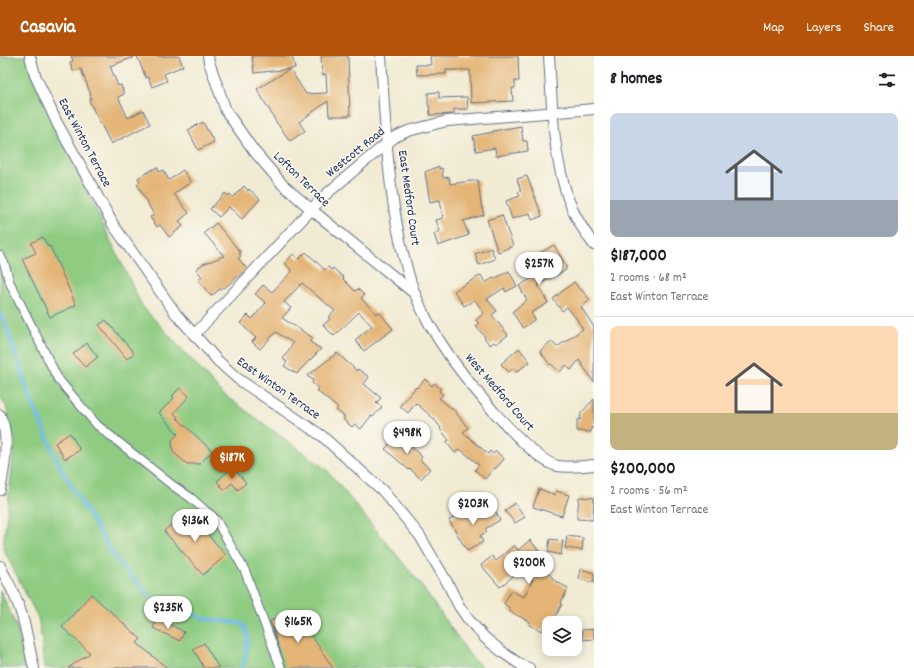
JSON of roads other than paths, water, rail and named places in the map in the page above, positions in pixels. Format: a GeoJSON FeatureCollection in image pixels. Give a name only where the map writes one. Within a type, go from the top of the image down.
{"type":"FeatureCollection","features":[{"type":"Feature","properties":{"kind":"street","name":"East Winton Terrace"},"geometry":{"type":"LineString","coordinates":[[30,56],[35,75],[57,123],[114,226],[176,314],[218,361],[238,379],[322,436],[383,491],[420,536],[459,606],[468,619],[485,638],[504,654],[521,665],[529,668]]}},
{"type":"Feature","properties":{"kind":"street","name":"Lofton Terrace"},"geometry":{"type":"LineString","coordinates":[[208,56],[226,110],[254,151],[283,185],[415,294]]}},
{"type":"Feature","properties":{"kind":"street","name":"East Medford Court"},"geometry":{"type":"LineString","coordinates":[[381,56],[392,196],[404,260],[415,294]]}},
{"type":"Feature","properties":{"kind":"street"},"geometry":{"type":"LineString","coordinates":[[549,56],[557,154],[561,174],[570,203],[583,229],[594,246]]}},
{"type":"Feature","properties":{"kind":"street","name":"Westcott Road"},"geometry":{"type":"LineString","coordinates":[[194,335],[323,197],[395,137],[408,131],[447,121],[594,109]]}},
{"type":"Feature","properties":{"kind":"street"},"geometry":{"type":"LineString","coordinates":[[0,256],[4,262],[10,284],[58,379],[97,425],[172,485],[191,498],[216,520],[245,571],[281,668]]}},
{"type":"Feature","properties":{"kind":"street","name":"West Medford Court"},"geometry":{"type":"LineString","coordinates":[[415,294],[426,318],[446,349],[475,389],[508,427],[541,458],[556,466],[577,467],[594,465]]}},
{"type":"Feature","properties":{"kind":"street"},"geometry":{"type":"LineString","coordinates":[[0,415],[4,428],[5,442],[4,468],[0,490]]}},
{"type":"Feature","properties":{"kind":"street"},"geometry":{"type":"LineString","coordinates":[[0,566],[17,600],[34,668]]}},
{"type":"Feature","properties":{"kind":"waterway"},"geometry":{"type":"LineString","coordinates":[[0,316],[3,317],[30,397],[60,467],[115,558],[148,595],[202,618],[243,624],[248,635],[245,659],[241,668]]}}]}
